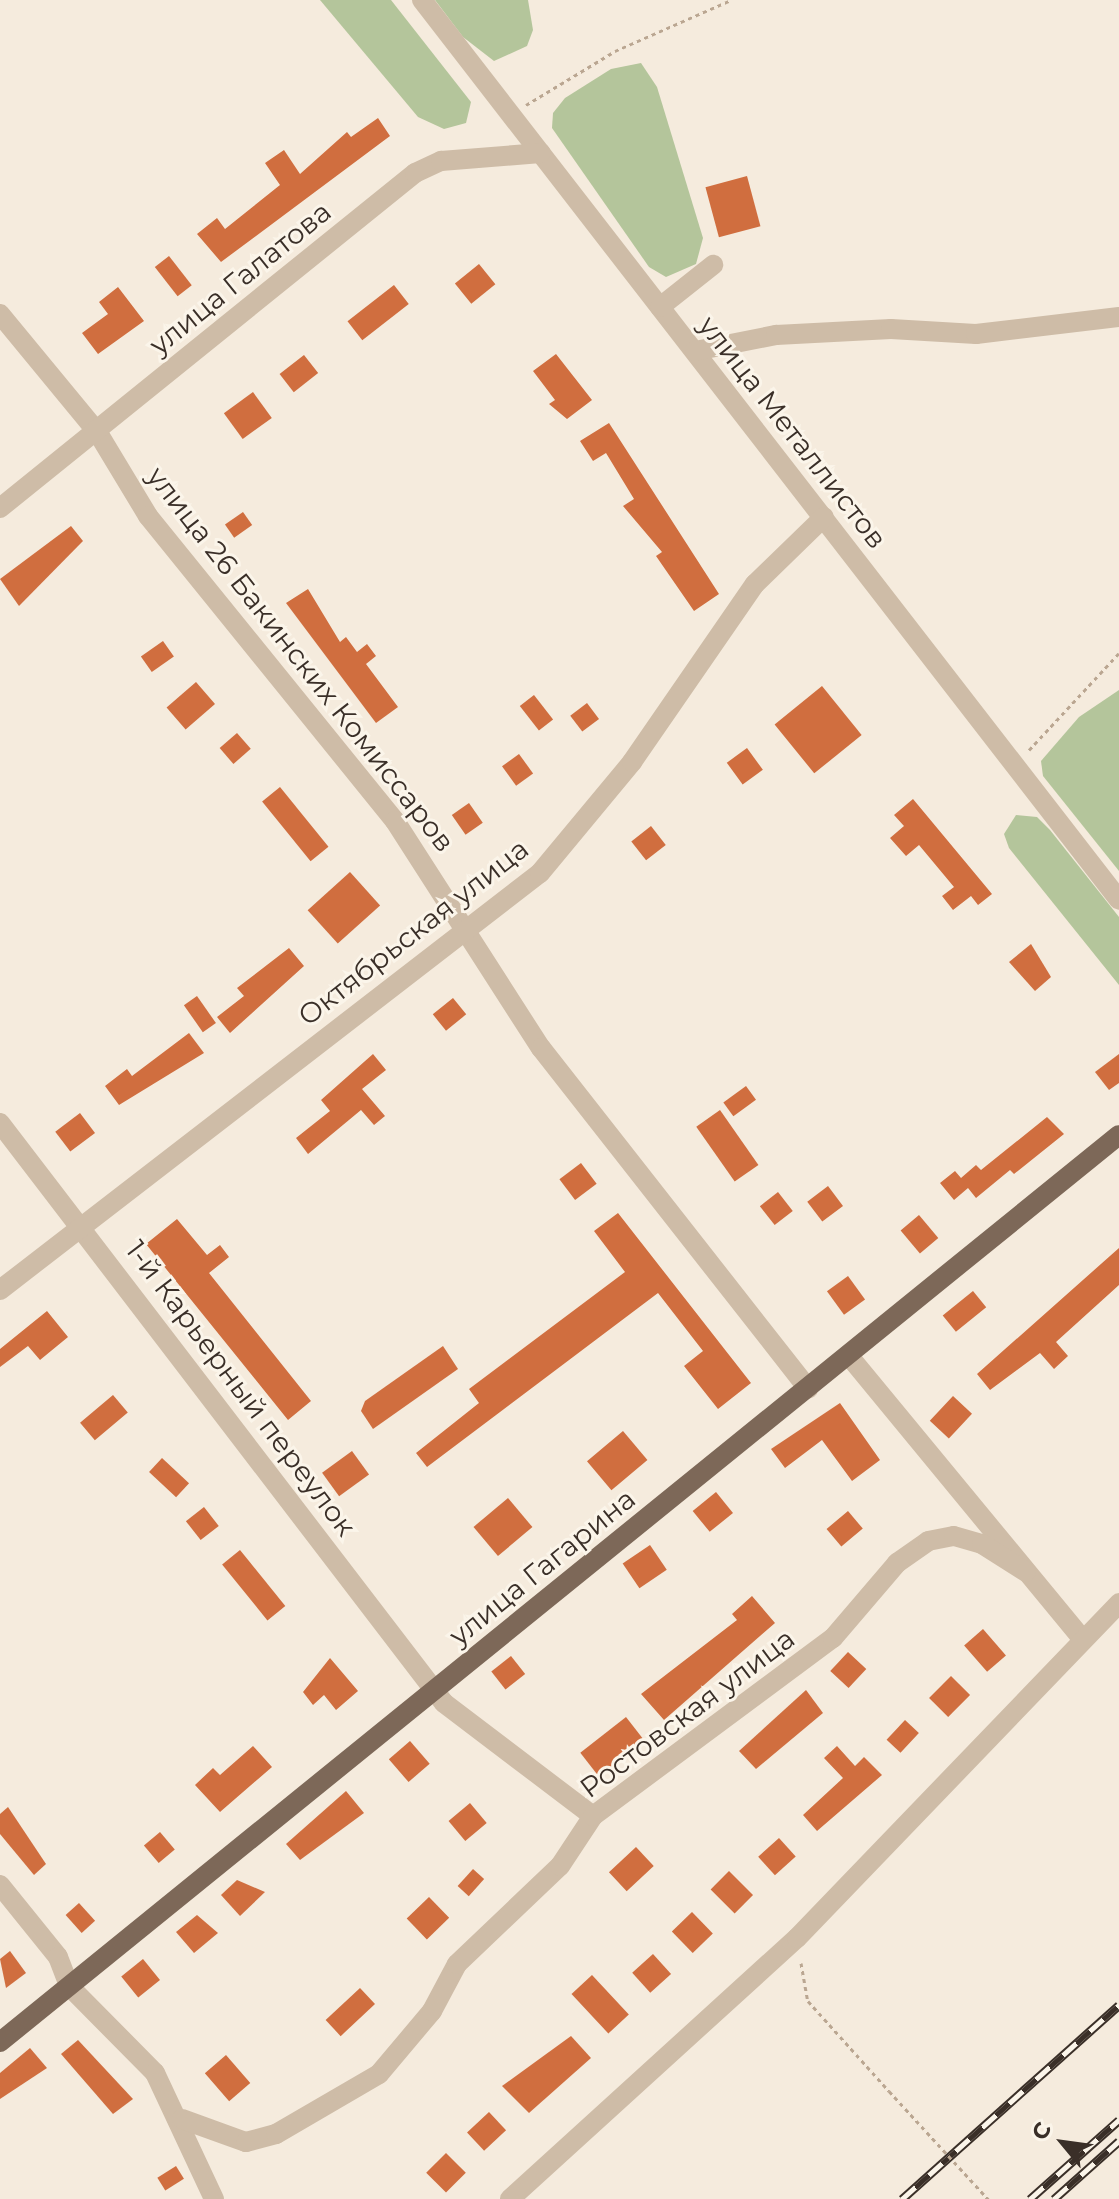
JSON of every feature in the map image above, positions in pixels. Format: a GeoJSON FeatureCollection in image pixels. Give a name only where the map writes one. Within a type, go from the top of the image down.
{"type":"FeatureCollection","features":[{"type":"Feature","properties":{"kind":"main road","name":"улица Гагарина"},"geometry":{"type":"LineString","coordinates":[[0,2042],[1119,1135]]}},
{"type":"Feature","properties":{"kind":"street","name":"улица Металлистов"},"geometry":{"type":"LineString","coordinates":[[422,0],[1016,763],[1119,900]]}},
{"type":"Feature","properties":{"kind":"street","name":"улица Галатова"},"geometry":{"type":"LineString","coordinates":[[0,508],[98,433],[415,173],[441,161],[541,153]]}},
{"type":"Feature","properties":{"kind":"street"},"geometry":{"type":"LineString","coordinates":[[660,307],[713,265]]}},
{"type":"Feature","properties":{"kind":"street","name":"улица 26 Бакинских Комиссаров"},"geometry":{"type":"LineString","coordinates":[[0,314],[98,433],[148,516],[403,832],[541,1048],[808,1389]]}},
{"type":"Feature","properties":{"kind":"street"},"geometry":{"type":"LineString","coordinates":[[695,351],[765,336],[891,329],[976,334],[1119,317]]}},
{"type":"Feature","properties":{"kind":"street","name":"Октябрьская улица"},"geometry":{"type":"LineString","coordinates":[[0,1290],[87,1229],[461,927],[540,873],[632,762],[755,584],[824,517]]}},
{"type":"Feature","properties":{"kind":"street","name":"1-й Карьерный переулок"},"geometry":{"type":"LineString","coordinates":[[0,1123],[87,1229],[433,1690],[593,1816]]}},
{"type":"Feature","properties":{"kind":"street"},"geometry":{"type":"LineString","coordinates":[[849,1356],[1083,1640]]}},
{"type":"Feature","properties":{"kind":"street","name":"Ростовская улица"},"geometry":{"type":"LineString","coordinates":[[182,2119],[246,2142],[276,2134],[379,2074],[432,2011],[457,1964],[560,1866],[593,1816],[833,1638],[897,1563],[928,1541],[954,1536],[982,1544],[1026,1572]]}},
{"type":"Feature","properties":{"kind":"street"},"geometry":{"type":"LineString","coordinates":[[510,2199],[797,1938],[1119,1603]]}},
{"type":"Feature","properties":{"kind":"street"},"geometry":{"type":"LineString","coordinates":[[0,1885],[58,1957],[69,1986],[155,2073],[182,2119],[214,2199]]}},
{"type":"Feature","properties":{"kind":"path"},"geometry":{"type":"LineString","coordinates":[[512,113],[615,51],[731,0]]}},
{"type":"Feature","properties":{"kind":"path"},"geometry":{"type":"LineString","coordinates":[[1016,763],[1119,653]]}},
{"type":"Feature","properties":{"kind":"path"},"geometry":{"type":"LineString","coordinates":[[797,1938],[808,2001],[988,2199]]}},
{"type":"Feature","properties":{"kind":"green space"},"geometry":{"type":"Polygon","coordinates":[[[320,0],[391,0],[471,102],[466,123],[444,129],[418,117],[320,0]]]}},
{"type":"Feature","properties":{"kind":"green space"},"geometry":{"type":"Polygon","coordinates":[[[435,0],[528,0],[533,30],[527,46],[494,61],[463,37],[435,0]]]}},
{"type":"Feature","properties":{"kind":"green space"},"geometry":{"type":"Polygon","coordinates":[[[641,63],[657,87],[703,238],[696,264],[666,277],[649,267],[552,128],[553,113],[565,98],[611,69],[641,63]]]}},
{"type":"Feature","properties":{"kind":"green space"},"geometry":{"type":"Polygon","coordinates":[[[1119,690],[1119,871],[1043,776],[1041,761],[1079,717],[1119,690]]]}},
{"type":"Feature","properties":{"kind":"green space"},"geometry":{"type":"Polygon","coordinates":[[[1016,815],[1037,817],[1119,917],[1119,985],[1009,848],[1004,834],[1016,815]]]}},
{"type":"Feature","properties":{"kind":"building"},"geometry":{"type":"Polygon","coordinates":[[[378,118],[390,136],[221,262],[197,234],[217,218],[225,229],[280,185],[265,163],[284,150],[300,174],[347,132],[351,137],[378,118]]]}},
{"type":"Feature","properties":{"kind":"building"},"geometry":{"type":"Polygon","coordinates":[[[747,176],[760,226],[719,237],[705,187],[747,176]]]}},
{"type":"Feature","properties":{"kind":"building"},"geometry":{"type":"Polygon","coordinates":[[[169,256],[192,285],[178,296],[155,267],[169,256]]]}},
{"type":"Feature","properties":{"kind":"building"},"geometry":{"type":"Polygon","coordinates":[[[479,264],[495,284],[471,304],[455,284],[479,264]]]}},
{"type":"Feature","properties":{"kind":"building"},"geometry":{"type":"Polygon","coordinates":[[[394,285],[409,304],[362,340],[348,321],[394,285]]]}},
{"type":"Feature","properties":{"kind":"building"},"geometry":{"type":"Polygon","coordinates":[[[118,287],[144,321],[98,354],[82,333],[108,314],[99,302],[118,287]]]}},
{"type":"Feature","properties":{"kind":"building"},"geometry":{"type":"Polygon","coordinates":[[[556,354],[592,400],[567,419],[549,404],[555,400],[533,371],[556,354]]]}},
{"type":"Feature","properties":{"kind":"building"},"geometry":{"type":"Polygon","coordinates":[[[304,355],[318,373],[294,392],[280,374],[304,355]]]}},
{"type":"Feature","properties":{"kind":"building"},"geometry":{"type":"Polygon","coordinates":[[[253,392],[272,418],[243,439],[224,413],[253,392]]]}},
{"type":"Feature","properties":{"kind":"building"},"geometry":{"type":"Polygon","coordinates":[[[609,423],[719,594],[694,611],[656,556],[662,552],[623,506],[634,499],[606,453],[593,461],[580,441],[609,423]]]}},
{"type":"Feature","properties":{"kind":"building"},"geometry":{"type":"Polygon","coordinates":[[[243,512],[252,525],[234,538],[225,525],[243,512]]]}},
{"type":"Feature","properties":{"kind":"building"},"geometry":{"type":"Polygon","coordinates":[[[71,526],[83,541],[19,606],[0,579],[71,526]]]}},
{"type":"Feature","properties":{"kind":"building"},"geometry":{"type":"Polygon","coordinates":[[[308,589],[340,642],[346,637],[357,652],[367,644],[376,656],[366,664],[398,707],[376,723],[286,603],[308,589]]]}},
{"type":"Feature","properties":{"kind":"building"},"geometry":{"type":"Polygon","coordinates":[[[163,641],[174,657],[152,672],[141,656],[163,641]]]}},
{"type":"Feature","properties":{"kind":"building"},"geometry":{"type":"Polygon","coordinates":[[[196,682],[215,704],[186,729],[167,708],[196,682]]]}},
{"type":"Feature","properties":{"kind":"building"},"geometry":{"type":"Polygon","coordinates":[[[822,686],[862,735],[814,773],[775,724],[822,686]]]}},
{"type":"Feature","properties":{"kind":"building"},"geometry":{"type":"Polygon","coordinates":[[[534,695],[553,719],[539,731],[520,706],[534,695]]]}},
{"type":"Feature","properties":{"kind":"building"},"geometry":{"type":"Polygon","coordinates":[[[587,703],[599,719],[582,732],[570,716],[587,703]]]}},
{"type":"Feature","properties":{"kind":"building"},"geometry":{"type":"Polygon","coordinates":[[[237,733],[251,749],[233,764],[220,748],[237,733]]]}},
{"type":"Feature","properties":{"kind":"building"},"geometry":{"type":"Polygon","coordinates":[[[747,748],[763,770],[743,785],[727,763],[747,748]]]}},
{"type":"Feature","properties":{"kind":"building"},"geometry":{"type":"Polygon","coordinates":[[[519,754],[533,773],[516,786],[502,766],[519,754]]]}},
{"type":"Feature","properties":{"kind":"building"},"geometry":{"type":"Polygon","coordinates":[[[280,787],[328,847],[311,861],[262,801],[280,787]]]}},
{"type":"Feature","properties":{"kind":"building"},"geometry":{"type":"Polygon","coordinates":[[[913,799],[992,894],[978,905],[971,896],[953,910],[942,896],[954,887],[919,845],[906,856],[890,838],[904,826],[894,815],[913,799]]]}},
{"type":"Feature","properties":{"kind":"building"},"geometry":{"type":"Polygon","coordinates":[[[469,803],[483,823],[466,835],[452,815],[469,803]]]}},
{"type":"Feature","properties":{"kind":"building"},"geometry":{"type":"Polygon","coordinates":[[[651,826],[666,845],[646,860],[631,841],[651,826]]]}},
{"type":"Feature","properties":{"kind":"building"},"geometry":{"type":"Polygon","coordinates":[[[350,872],[380,905],[338,944],[308,910],[350,872]]]}},
{"type":"Feature","properties":{"kind":"building"},"geometry":{"type":"Polygon","coordinates":[[[1031,944],[1051,977],[1035,991],[1009,962],[1031,944]]]}},
{"type":"Feature","properties":{"kind":"building"},"geometry":{"type":"Polygon","coordinates":[[[289,948],[304,966],[230,1033],[217,1017],[244,996],[237,988],[289,948]]]}},
{"type":"Feature","properties":{"kind":"building"},"geometry":{"type":"Polygon","coordinates":[[[197,996],[216,1023],[203,1032],[184,1005],[197,996]]]}},
{"type":"Feature","properties":{"kind":"building"},"geometry":{"type":"Polygon","coordinates":[[[453,998],[466,1014],[446,1031],[433,1014],[453,998]]]}},
{"type":"Feature","properties":{"kind":"building"},"geometry":{"type":"Polygon","coordinates":[[[189,1033],[204,1053],[119,1105],[105,1086],[127,1069],[132,1076],[189,1033]]]}},
{"type":"Feature","properties":{"kind":"building"},"geometry":{"type":"Polygon","coordinates":[[[373,1054],[386,1070],[362,1089],[385,1116],[374,1125],[361,1110],[308,1154],[296,1138],[330,1111],[321,1100],[373,1054]]]}},
{"type":"Feature","properties":{"kind":"building"},"geometry":{"type":"Polygon","coordinates":[[[1119,1054],[1119,1083],[1109,1090],[1095,1072],[1119,1054]]]}},
{"type":"Feature","properties":{"kind":"building"},"geometry":{"type":"Polygon","coordinates":[[[746,1086],[756,1100],[733,1116],[723,1102],[746,1086]]]}},
{"type":"Feature","properties":{"kind":"building"},"geometry":{"type":"Polygon","coordinates":[[[720,1110],[758,1165],[735,1182],[696,1127],[720,1110]]]}},
{"type":"Feature","properties":{"kind":"building"},"geometry":{"type":"Polygon","coordinates":[[[80,1113],[95,1133],[70,1152],[55,1132],[80,1113]]]}},
{"type":"Feature","properties":{"kind":"building"},"geometry":{"type":"Polygon","coordinates":[[[1047,1117],[1064,1134],[1014,1174],[1010,1170],[976,1198],[968,1188],[954,1200],[940,1183],[955,1171],[961,1178],[976,1165],[981,1170],[1047,1117]]]}},
{"type":"Feature","properties":{"kind":"building"},"geometry":{"type":"Polygon","coordinates":[[[581,1163],[597,1184],[575,1200],[559,1179],[581,1163]]]}},
{"type":"Feature","properties":{"kind":"building"},"geometry":{"type":"Polygon","coordinates":[[[828,1186],[843,1206],[822,1222],[807,1202],[828,1186]]]}},
{"type":"Feature","properties":{"kind":"building"},"geometry":{"type":"Polygon","coordinates":[[[778,1192],[793,1211],[775,1225],[760,1206],[778,1192]]]}},
{"type":"Feature","properties":{"kind":"building"},"geometry":{"type":"Polygon","coordinates":[[[618,1213],[751,1383],[718,1409],[684,1366],[703,1351],[658,1293],[427,1467],[416,1453],[479,1403],[469,1389],[625,1272],[594,1231],[618,1213]]]}},
{"type":"Feature","properties":{"kind":"building"},"geometry":{"type":"Polygon","coordinates":[[[919,1215],[938,1238],[920,1253],[901,1230],[919,1215]]]}},
{"type":"Feature","properties":{"kind":"building"},"geometry":{"type":"Polygon","coordinates":[[[177,1219],[207,1255],[220,1245],[229,1257],[209,1273],[311,1401],[288,1420],[146,1244],[177,1219]]]}},
{"type":"Feature","properties":{"kind":"building"},"geometry":{"type":"Polygon","coordinates":[[[1119,1248],[1119,1285],[1056,1342],[1068,1356],[1054,1369],[1040,1353],[990,1390],[977,1374],[1119,1248]]]}},
{"type":"Feature","properties":{"kind":"building"},"geometry":{"type":"Polygon","coordinates":[[[848,1276],[865,1299],[844,1315],[827,1291],[848,1276]]]}},
{"type":"Feature","properties":{"kind":"building"},"geometry":{"type":"Polygon","coordinates":[[[973,1291],[986,1307],[956,1332],[943,1316],[973,1291]]]}},
{"type":"Feature","properties":{"kind":"building"},"geometry":{"type":"Polygon","coordinates":[[[47,1311],[68,1337],[40,1360],[28,1346],[0,1367],[0,1349],[47,1311]]]}},
{"type":"Feature","properties":{"kind":"building"},"geometry":{"type":"Polygon","coordinates":[[[443,1346],[458,1369],[373,1429],[361,1411],[365,1401],[443,1346]]]}},
{"type":"Feature","properties":{"kind":"building"},"geometry":{"type":"Polygon","coordinates":[[[113,1395],[128,1413],[95,1440],[80,1423],[113,1395]]]}},
{"type":"Feature","properties":{"kind":"building"},"geometry":{"type":"Polygon","coordinates":[[[953,1396],[972,1414],[949,1439],[930,1421],[953,1396]]]}},
{"type":"Feature","properties":{"kind":"building"},"geometry":{"type":"Polygon","coordinates":[[[840,1403],[880,1460],[852,1481],[822,1440],[785,1468],[771,1449],[840,1403]]]}},
{"type":"Feature","properties":{"kind":"building"},"geometry":{"type":"Polygon","coordinates":[[[623,1431],[647,1460],[611,1490],[587,1461],[623,1431]]]}},
{"type":"Feature","properties":{"kind":"building"},"geometry":{"type":"Polygon","coordinates":[[[352,1451],[369,1474],[339,1496],[322,1473],[352,1451]]]}},
{"type":"Feature","properties":{"kind":"building"},"geometry":{"type":"Polygon","coordinates":[[[162,1458],[189,1483],[176,1497],[149,1472],[162,1458]]]}},
{"type":"Feature","properties":{"kind":"building"},"geometry":{"type":"Polygon","coordinates":[[[716,1492],[733,1513],[710,1532],[693,1511],[716,1492]]]}},
{"type":"Feature","properties":{"kind":"building"},"geometry":{"type":"Polygon","coordinates":[[[508,1498],[532,1527],[498,1556],[474,1527],[508,1498]]]}},
{"type":"Feature","properties":{"kind":"building"},"geometry":{"type":"Polygon","coordinates":[[[204,1507],[219,1526],[201,1540],[186,1521],[204,1507]]]}},
{"type":"Feature","properties":{"kind":"building"},"geometry":{"type":"Polygon","coordinates":[[[848,1511],[863,1529],[841,1547],[827,1529],[848,1511]]]}},
{"type":"Feature","properties":{"kind":"building"},"geometry":{"type":"Polygon","coordinates":[[[650,1545],[667,1570],[639,1588],[623,1563],[650,1545]]]}},
{"type":"Feature","properties":{"kind":"building"},"geometry":{"type":"Polygon","coordinates":[[[240,1550],[285,1606],[267,1620],[222,1564],[240,1550]]]}},
{"type":"Feature","properties":{"kind":"building"},"geometry":{"type":"Polygon","coordinates":[[[752,1596],[775,1623],[664,1720],[641,1694],[737,1620],[732,1614],[752,1596]]]}},
{"type":"Feature","properties":{"kind":"building"},"geometry":{"type":"Polygon","coordinates":[[[983,1629],[1006,1655],[987,1672],[964,1645],[983,1629]]]}},
{"type":"Feature","properties":{"kind":"building"},"geometry":{"type":"Polygon","coordinates":[[[848,1652],[866,1669],[849,1688],[830,1671],[848,1652]]]}},
{"type":"Feature","properties":{"kind":"building"},"geometry":{"type":"Polygon","coordinates":[[[511,1656],[525,1674],[505,1690],[491,1671],[511,1656]]]}},
{"type":"Feature","properties":{"kind":"building"},"geometry":{"type":"Polygon","coordinates":[[[330,1658],[358,1691],[336,1710],[324,1695],[313,1705],[303,1692],[330,1658]]]}},
{"type":"Feature","properties":{"kind":"building"},"geometry":{"type":"Polygon","coordinates":[[[951,1676],[970,1695],[948,1717],[929,1698],[951,1676]]]}},
{"type":"Feature","properties":{"kind":"building"},"geometry":{"type":"Polygon","coordinates":[[[806,1690],[823,1713],[756,1769],[739,1751],[806,1690]]]}},
{"type":"Feature","properties":{"kind":"building"},"geometry":{"type":"Polygon","coordinates":[[[626,1717],[645,1741],[599,1777],[580,1753],[626,1717]]]}},
{"type":"Feature","properties":{"kind":"building"},"geometry":{"type":"Polygon","coordinates":[[[905,1720],[919,1733],[900,1753],[887,1740],[905,1720]]]}},
{"type":"Feature","properties":{"kind":"building"},"geometry":{"type":"Polygon","coordinates":[[[410,1741],[430,1764],[409,1782],[389,1759],[410,1741]]]}},
{"type":"Feature","properties":{"kind":"building"},"geometry":{"type":"Polygon","coordinates":[[[253,1746],[272,1767],[220,1812],[195,1785],[213,1768],[220,1775],[253,1746]]]}},
{"type":"Feature","properties":{"kind":"building"},"geometry":{"type":"Polygon","coordinates":[[[837,1746],[855,1766],[864,1757],[882,1775],[817,1831],[803,1815],[843,1778],[824,1758],[837,1746]]]}},
{"type":"Feature","properties":{"kind":"building"},"geometry":{"type":"Polygon","coordinates":[[[346,1791],[364,1813],[300,1860],[286,1844],[346,1791]]]}},
{"type":"Feature","properties":{"kind":"building"},"geometry":{"type":"Polygon","coordinates":[[[470,1803],[487,1823],[465,1841],[449,1821],[470,1803]]]}},
{"type":"Feature","properties":{"kind":"building"},"geometry":{"type":"Polygon","coordinates":[[[8,1807],[46,1864],[34,1875],[0,1834],[0,1814],[8,1807]]]}},
{"type":"Feature","properties":{"kind":"building"},"geometry":{"type":"Polygon","coordinates":[[[160,1832],[175,1850],[159,1863],[144,1845],[160,1832]]]}},
{"type":"Feature","properties":{"kind":"building"},"geometry":{"type":"Polygon","coordinates":[[[779,1838],[796,1857],[775,1875],[758,1857],[779,1838]]]}},
{"type":"Feature","properties":{"kind":"building"},"geometry":{"type":"Polygon","coordinates":[[[636,1847],[654,1866],[627,1891],[609,1872],[636,1847]]]}},
{"type":"Feature","properties":{"kind":"building"},"geometry":{"type":"Polygon","coordinates":[[[473,1869],[484,1879],[469,1896],[458,1886],[473,1869]]]}},
{"type":"Feature","properties":{"kind":"building"},"geometry":{"type":"Polygon","coordinates":[[[729,1871],[753,1895],[735,1913],[711,1889],[729,1871]]]}},
{"type":"Feature","properties":{"kind":"building"},"geometry":{"type":"Polygon","coordinates":[[[237,1880],[265,1892],[240,1916],[221,1895],[237,1880]]]}},
{"type":"Feature","properties":{"kind":"building"},"geometry":{"type":"Polygon","coordinates":[[[429,1897],[449,1918],[427,1939],[407,1919],[429,1897]]]}},
{"type":"Feature","properties":{"kind":"building"},"geometry":{"type":"Polygon","coordinates":[[[79,1903],[95,1921],[82,1933],[66,1915],[79,1903]]]}},
{"type":"Feature","properties":{"kind":"building"},"geometry":{"type":"Polygon","coordinates":[[[692,1912],[713,1934],[693,1953],[672,1931],[692,1912]]]}},
{"type":"Feature","properties":{"kind":"building"},"geometry":{"type":"Polygon","coordinates":[[[197,1915],[218,1933],[194,1953],[176,1932],[197,1915]]]}},
{"type":"Feature","properties":{"kind":"building"},"geometry":{"type":"Polygon","coordinates":[[[10,1951],[26,1973],[6,1988],[0,1959],[10,1951]]]}},
{"type":"Feature","properties":{"kind":"building"},"geometry":{"type":"Polygon","coordinates":[[[653,1954],[671,1974],[650,1993],[632,1973],[653,1954]]]}},
{"type":"Feature","properties":{"kind":"building"},"geometry":{"type":"Polygon","coordinates":[[[143,1959],[160,1980],[138,1998],[121,1977],[143,1959]]]}},
{"type":"Feature","properties":{"kind":"building"},"geometry":{"type":"Polygon","coordinates":[[[592,1975],[629,2014],[608,2034],[572,1994],[592,1975]]]}},
{"type":"Feature","properties":{"kind":"building"},"geometry":{"type":"Polygon","coordinates":[[[360,1988],[375,2004],[341,2036],[326,2020],[360,1988]]]}},
{"type":"Feature","properties":{"kind":"building"},"geometry":{"type":"Polygon","coordinates":[[[571,2036],[591,2058],[529,2113],[502,2086],[571,2036]]]}},
{"type":"Feature","properties":{"kind":"building"},"geometry":{"type":"Polygon","coordinates":[[[78,2040],[133,2099],[113,2114],[61,2054],[78,2040]]]}},
{"type":"Feature","properties":{"kind":"building"},"geometry":{"type":"Polygon","coordinates":[[[30,2048],[47,2068],[0,2099],[0,2073],[30,2048]]]}},
{"type":"Feature","properties":{"kind":"building"},"geometry":{"type":"Polygon","coordinates":[[[226,2055],[250,2083],[229,2101],[205,2073],[226,2055]]]}},
{"type":"Feature","properties":{"kind":"building"},"geometry":{"type":"Polygon","coordinates":[[[489,2112],[506,2130],[484,2151],[467,2132],[489,2112]]]}},
{"type":"Feature","properties":{"kind":"building"},"geometry":{"type":"Polygon","coordinates":[[[446,2153],[466,2173],[446,2193],[426,2173],[446,2153]]]}},
{"type":"Feature","properties":{"kind":"building"},"geometry":{"type":"Polygon","coordinates":[[[176,2166],[184,2179],[165,2190],[157,2178],[176,2166]]]}},
{"type":"Feature","properties":{"kind":"railway"},"geometry":{"type":"LineString","coordinates":[[902,2199],[1119,2005]]}},
{"type":"Feature","properties":{"kind":"railway"},"geometry":{"type":"LineString","coordinates":[[1030,2199],[1119,2120]]}},
{"type":"Feature","properties":{"kind":"railway"},"geometry":{"type":"LineString","coordinates":[[1054,2199],[1119,2141]]}}]}
